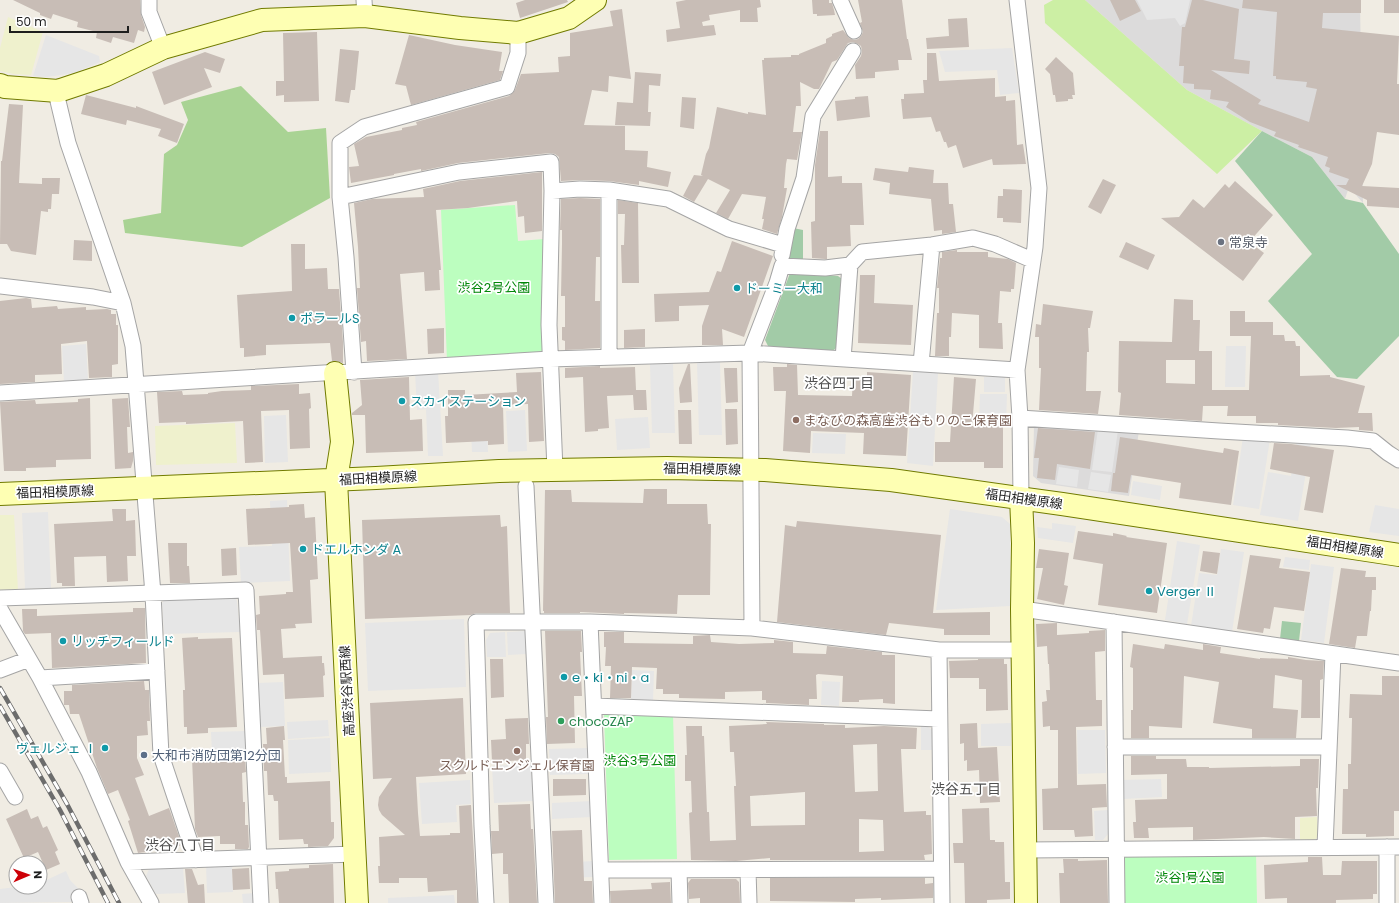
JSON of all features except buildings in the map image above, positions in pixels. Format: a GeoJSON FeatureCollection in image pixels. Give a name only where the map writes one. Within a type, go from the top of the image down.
{"type":"FeatureCollection","features":[{"type":"Feature","properties":{"kind":"street"},"geometry":{"type":"LineString","coordinates":[[149,0],[149,12],[163,48]]}},
{"type":"Feature","properties":{"kind":"street"},"geometry":{"type":"LineString","coordinates":[[0,85],[5,87],[58,91],[106,75],[163,48],[262,20],[364,8],[460,28],[518,33],[569,18],[595,0]]}},
{"type":"Feature","properties":{"kind":"street"},"geometry":{"type":"LineString","coordinates":[[840,0],[854,31]]}},
{"type":"Feature","properties":{"kind":"street"},"geometry":{"type":"LineString","coordinates":[[1017,0],[1039,188],[1035,247],[1017,370],[1020,418],[1023,543],[1022,650],[1026,903]]}},
{"type":"Feature","properties":{"kind":"street"},"geometry":{"type":"LineString","coordinates":[[342,379],[346,257],[340,197],[340,143],[364,127],[507,87],[518,53],[518,33]]}},
{"type":"Feature","properties":{"kind":"street"},"geometry":{"type":"LineString","coordinates":[[752,628],[750,353],[782,266],[783,245],[804,178],[813,116],[853,51]]}},
{"type":"Feature","properties":{"kind":"street"},"geometry":{"type":"LineString","coordinates":[[58,91],[58,101],[68,143],[123,303],[133,346],[153,594],[161,755],[196,860]]}},
{"type":"Feature","properties":{"kind":"street"},"geometry":{"type":"LineString","coordinates":[[340,197],[459,172],[551,162],[552,191],[549,325],[555,470]]}},
{"type":"Feature","properties":{"kind":"street"},"geometry":{"type":"LineString","coordinates":[[552,191],[580,189],[609,190],[668,199],[729,229],[783,245]]}},
{"type":"Feature","properties":{"kind":"street"},"geometry":{"type":"LineString","coordinates":[[609,190],[609,357]]}},
{"type":"Feature","properties":{"kind":"street"},"geometry":{"type":"LineString","coordinates":[[782,266],[825,268],[850,264],[862,252],[932,245],[973,238],[995,244],[1032,260]]}},
{"type":"Feature","properties":{"kind":"street"},"geometry":{"type":"LineString","coordinates":[[921,364],[932,245]]}},
{"type":"Feature","properties":{"kind":"street"},"geometry":{"type":"LineString","coordinates":[[844,359],[850,264]]}},
{"type":"Feature","properties":{"kind":"street"},"geometry":{"type":"LineString","coordinates":[[0,286],[93,297],[123,303]]}},
{"type":"Feature","properties":{"kind":"street"},"geometry":{"type":"LineString","coordinates":[[0,393],[136,385],[342,379],[550,360],[750,353],[1017,370]]}},
{"type":"Feature","properties":{"kind":"street","name":"高座渋谷駅西線"},"geometry":{"type":"LineString","coordinates":[[342,379],[328,432],[328,455],[336,480],[357,903]]}},
{"type":"Feature","properties":{"kind":"street"},"geometry":{"type":"LineString","coordinates":[[1020,418],[1347,438],[1373,441],[1388,454],[1399,460]]}},
{"type":"Feature","properties":{"kind":"street","name":"福田相模原線"},"geometry":{"type":"LineString","coordinates":[[0,494],[336,480],[498,471],[717,468],[765,470],[891,480],[1399,555]]}},
{"type":"Feature","properties":{"kind":"street"},"geometry":{"type":"LineString","coordinates":[[526,486],[546,903]]}},
{"type":"Feature","properties":{"kind":"street"},"geometry":{"type":"LineString","coordinates":[[0,598],[246,590],[261,903]]}},
{"type":"Feature","properties":{"kind":"street"},"geometry":{"type":"LineString","coordinates":[[0,609],[25,660],[40,678],[89,772],[128,862],[151,903]]}},
{"type":"Feature","properties":{"kind":"street"},"geometry":{"type":"LineString","coordinates":[[1022,609],[1399,663]]}},
{"type":"Feature","properties":{"kind":"street"},"geometry":{"type":"LineString","coordinates":[[486,903],[482,826],[476,622],[590,622],[752,628],[939,650],[1022,650]]}},
{"type":"Feature","properties":{"kind":"street"},"geometry":{"type":"LineString","coordinates":[[590,622],[602,903]]}},
{"type":"Feature","properties":{"kind":"street"},"geometry":{"type":"LineString","coordinates":[[1114,622],[1117,903]]}},
{"type":"Feature","properties":{"kind":"street"},"geometry":{"type":"LineString","coordinates":[[939,650],[942,903]]}},
{"type":"Feature","properties":{"kind":"street"},"geometry":{"type":"LineString","coordinates":[[1325,847],[1333,654]]}},
{"type":"Feature","properties":{"kind":"street"},"geometry":{"type":"LineString","coordinates":[[0,670],[25,660]]}},
{"type":"Feature","properties":{"kind":"street"},"geometry":{"type":"LineString","coordinates":[[40,678],[157,672]]}},
{"type":"Feature","properties":{"kind":"street"},"geometry":{"type":"LineString","coordinates":[[594,706],[939,719]]}},
{"type":"Feature","properties":{"kind":"street"},"geometry":{"type":"LineString","coordinates":[[1115,747],[1329,747]]}},
{"type":"Feature","properties":{"kind":"street"},"geometry":{"type":"LineString","coordinates":[[0,772],[16,797]]}},
{"type":"Feature","properties":{"kind":"street"},"geometry":{"type":"LineString","coordinates":[[1025,850],[1393,847],[1387,903]]}},
{"type":"Feature","properties":{"kind":"street"},"geometry":{"type":"LineString","coordinates":[[128,862],[355,854]]}},
{"type":"Feature","properties":{"kind":"street"},"geometry":{"type":"LineString","coordinates":[[601,870],[941,869]]}},
{"type":"Feature","properties":{"kind":"street"},"geometry":{"type":"LineString","coordinates":[[679,870],[680,903]]}},
{"type":"Feature","properties":{"kind":"street"},"geometry":{"type":"LineString","coordinates":[[748,870],[749,903]]}},
{"type":"Feature","properties":{"kind":"shaded area"},"geometry":{"type":"Polygon","coordinates":[[[1085,0],[1360,0],[1363,203],[1349,187],[1345,199],[1312,157],[1187,90],[1085,0]]]}},
{"type":"Feature","properties":{"kind":"shaded area"},"geometry":{"type":"Polygon","coordinates":[[[1137,0],[1190,0],[1185,23],[1180,26],[1175,18],[1147,20],[1137,0]]]}},
{"type":"Feature","properties":{"kind":"shaded area"},"geometry":{"type":"Polygon","coordinates":[[[46,35],[99,56],[100,62],[74,73],[47,77],[33,76],[46,35]]]}},
{"type":"Feature","properties":{"kind":"shaded area"},"geometry":{"type":"Polygon","coordinates":[[[1012,48],[1019,93],[1000,95],[997,70],[945,72],[939,51],[1012,48]]]}},
{"type":"Feature","properties":{"kind":"shaded area"},"geometry":{"type":"Polygon","coordinates":[[[86,344],[88,380],[64,382],[62,346],[86,344]]]}},
{"type":"Feature","properties":{"kind":"shaded area"},"geometry":{"type":"Polygon","coordinates":[[[1226,346],[1246,346],[1245,387],[1225,387],[1226,346]]]}},
{"type":"Feature","properties":{"kind":"shaded area"},"geometry":{"type":"Polygon","coordinates":[[[697,362],[720,362],[722,435],[699,435],[697,362]]]}},
{"type":"Feature","properties":{"kind":"shaded area"},"geometry":{"type":"Polygon","coordinates":[[[650,364],[673,364],[675,433],[652,433],[650,364]]]}},
{"type":"Feature","properties":{"kind":"shaded area"},"geometry":{"type":"Polygon","coordinates":[[[438,371],[443,456],[428,456],[426,409],[417,410],[415,372],[438,371]]]}},
{"type":"Feature","properties":{"kind":"shaded area"},"geometry":{"type":"Polygon","coordinates":[[[913,371],[938,373],[933,466],[907,463],[913,371]]]}},
{"type":"Feature","properties":{"kind":"shaded area"},"geometry":{"type":"Polygon","coordinates":[[[984,377],[1005,377],[1005,392],[984,392],[984,377]]]}},
{"type":"Feature","properties":{"kind":"shaded area"},"geometry":{"type":"Polygon","coordinates":[[[980,394],[1007,394],[1006,425],[979,424],[980,394]]]}},
{"type":"Feature","properties":{"kind":"shaded area"},"geometry":{"type":"Polygon","coordinates":[[[525,410],[527,451],[508,452],[506,411],[525,410]]]}},
{"type":"Feature","properties":{"kind":"shaded area"},"geometry":{"type":"Polygon","coordinates":[[[486,411],[488,452],[472,452],[470,412],[486,411]]]}},
{"type":"Feature","properties":{"kind":"shaded area"},"geometry":{"type":"Polygon","coordinates":[[[286,415],[288,462],[265,463],[264,416],[286,415]]]}},
{"type":"Feature","properties":{"kind":"shaded area"},"geometry":{"type":"Polygon","coordinates":[[[648,417],[650,448],[617,450],[615,419],[648,417]]]}},
{"type":"Feature","properties":{"kind":"shaded area"},"geometry":{"type":"Polygon","coordinates":[[[1034,424],[1139,431],[1129,496],[1041,483],[1033,476],[1034,424]]]}},
{"type":"Feature","properties":{"kind":"shaded area"},"geometry":{"type":"Polygon","coordinates":[[[1098,429],[1118,430],[1112,472],[1092,470],[1098,429]]]}},
{"type":"Feature","properties":{"kind":"shaded area"},"geometry":{"type":"Polygon","coordinates":[[[813,433],[846,434],[845,454],[812,453],[813,433]]]}},
{"type":"Feature","properties":{"kind":"shaded area"},"geometry":{"type":"Polygon","coordinates":[[[1243,437],[1270,439],[1259,509],[1233,505],[1243,437]]]}},
{"type":"Feature","properties":{"kind":"shaded area"},"geometry":{"type":"Polygon","coordinates":[[[1297,440],[1311,441],[1298,521],[1260,515],[1268,472],[1291,476],[1297,440]]]}},
{"type":"Feature","properties":{"kind":"shaded area"},"geometry":{"type":"Polygon","coordinates":[[[1059,467],[1079,470],[1077,487],[1056,484],[1059,467]]]}},
{"type":"Feature","properties":{"kind":"shaded area"},"geometry":{"type":"Polygon","coordinates":[[[1091,472],[1111,475],[1108,492],[1088,489],[1091,472]]]}},
{"type":"Feature","properties":{"kind":"shaded area"},"geometry":{"type":"Polygon","coordinates":[[[1133,481],[1162,486],[1160,500],[1131,495],[1133,481]]]}},
{"type":"Feature","properties":{"kind":"shaded area"},"geometry":{"type":"Polygon","coordinates":[[[287,500],[290,581],[241,583],[239,547],[272,546],[270,501],[287,500]]]}},
{"type":"Feature","properties":{"kind":"shaded area"},"geometry":{"type":"Polygon","coordinates":[[[1375,505],[1399,509],[1399,536],[1369,532],[1375,505]]]}},
{"type":"Feature","properties":{"kind":"shaded area"},"geometry":{"type":"Polygon","coordinates":[[[950,509],[1002,517],[1010,524],[1010,606],[936,610],[950,509]]]}},
{"type":"Feature","properties":{"kind":"shaded area"},"geometry":{"type":"Polygon","coordinates":[[[48,512],[51,588],[25,589],[22,513],[48,512]]]}},
{"type":"Feature","properties":{"kind":"shaded area"},"geometry":{"type":"Polygon","coordinates":[[[1052,523],[1076,526],[1073,543],[1038,538],[1037,527],[1052,529],[1052,523]]]}},
{"type":"Feature","properties":{"kind":"shaded area"},"geometry":{"type":"Polygon","coordinates":[[[1177,541],[1200,545],[1187,624],[1165,620],[1177,541]]]}},
{"type":"Feature","properties":{"kind":"shaded area"},"geometry":{"type":"Polygon","coordinates":[[[1221,549],[1244,552],[1232,632],[1191,626],[1199,573],[1217,575],[1221,549]]]}},
{"type":"Feature","properties":{"kind":"shaded area"},"geometry":{"type":"Polygon","coordinates":[[[1285,557],[1310,560],[1309,570],[1283,567],[1285,557]]]}},
{"type":"Feature","properties":{"kind":"shaded area"},"geometry":{"type":"Polygon","coordinates":[[[1311,564],[1334,567],[1324,643],[1301,640],[1311,564]]]}},
{"type":"Feature","properties":{"kind":"shaded area"},"geometry":{"type":"Polygon","coordinates":[[[234,595],[237,601],[240,632],[164,634],[162,603],[166,598],[234,595]]]}},
{"type":"Feature","properties":{"kind":"shaded area"},"geometry":{"type":"Polygon","coordinates":[[[464,619],[466,687],[368,691],[365,623],[464,619]]]}},
{"type":"Feature","properties":{"kind":"shaded area"},"geometry":{"type":"Polygon","coordinates":[[[525,631],[526,654],[508,655],[507,632],[525,631]]]}},
{"type":"Feature","properties":{"kind":"shaded area"},"geometry":{"type":"Polygon","coordinates":[[[505,632],[506,657],[487,657],[486,640],[490,633],[505,632]]]}},
{"type":"Feature","properties":{"kind":"shaded area"},"geometry":{"type":"Polygon","coordinates":[[[632,670],[654,671],[653,701],[631,700],[632,670]]]}},
{"type":"Feature","properties":{"kind":"shaded area"},"geometry":{"type":"Polygon","coordinates":[[[822,681],[840,682],[839,706],[821,705],[822,681]]]}},
{"type":"Feature","properties":{"kind":"shaded area"},"geometry":{"type":"Polygon","coordinates":[[[283,682],[285,726],[260,727],[257,683],[283,682]]]}},
{"type":"Feature","properties":{"kind":"shaded area"},"geometry":{"type":"Polygon","coordinates":[[[328,720],[329,736],[288,739],[287,722],[328,720]]]}},
{"type":"Feature","properties":{"kind":"shaded area"},"geometry":{"type":"Polygon","coordinates":[[[1011,723],[1011,746],[981,746],[981,724],[1011,723]]]}},
{"type":"Feature","properties":{"kind":"shaded area"},"geometry":{"type":"Polygon","coordinates":[[[921,726],[927,726],[932,730],[932,750],[921,750],[921,726]]]}},
{"type":"Feature","properties":{"kind":"shaded area"},"geometry":{"type":"Polygon","coordinates":[[[1077,730],[1105,730],[1106,773],[1078,774],[1077,730]]]}},
{"type":"Feature","properties":{"kind":"shaded area"},"geometry":{"type":"Polygon","coordinates":[[[246,731],[247,753],[212,754],[211,732],[246,731]]]}},
{"type":"Feature","properties":{"kind":"shaded area"},"geometry":{"type":"Polygon","coordinates":[[[330,738],[331,772],[289,774],[288,740],[330,738]]]}},
{"type":"Feature","properties":{"kind":"shaded area"},"geometry":{"type":"Polygon","coordinates":[[[588,748],[588,774],[550,775],[549,749],[588,748]]]}},
{"type":"Feature","properties":{"kind":"shaded area"},"geometry":{"type":"Polygon","coordinates":[[[531,764],[533,801],[494,803],[492,766],[531,764]]]}},
{"type":"Feature","properties":{"kind":"shaded area"},"geometry":{"type":"Polygon","coordinates":[[[1161,779],[1162,797],[1123,799],[1122,780],[1161,779]]]}},
{"type":"Feature","properties":{"kind":"shaded area"},"geometry":{"type":"Polygon","coordinates":[[[470,780],[471,804],[456,805],[457,822],[422,824],[419,783],[470,780]]]}},
{"type":"Feature","properties":{"kind":"shaded area"},"geometry":{"type":"Polygon","coordinates":[[[592,801],[592,817],[552,819],[552,803],[592,801]]]}},
{"type":"Feature","properties":{"kind":"shaded area"},"geometry":{"type":"Polygon","coordinates":[[[1108,810],[1108,834],[1103,840],[1095,840],[1094,811],[1108,810]]]}},
{"type":"Feature","properties":{"kind":"shaded area"},"geometry":{"type":"Polygon","coordinates":[[[594,861],[594,877],[559,878],[558,863],[594,861]]]}},
{"type":"Feature","properties":{"kind":"shaded area"},"geometry":{"type":"Polygon","coordinates":[[[232,864],[233,892],[207,893],[206,865],[232,864]]]}},
{"type":"Feature","properties":{"kind":"shaded area"},"geometry":{"type":"Polygon","coordinates":[[[183,868],[185,893],[156,894],[146,876],[149,869],[183,868]]]}},
{"type":"Feature","properties":{"kind":"shaded area"},"geometry":{"type":"Polygon","coordinates":[[[66,871],[70,880],[83,893],[73,902],[0,903],[0,889],[8,888],[8,895],[48,895],[48,879],[66,871]]]}},
{"type":"Feature","properties":{"kind":"shaded area"},"geometry":{"type":"Polygon","coordinates":[[[255,893],[256,903],[243,903],[242,894],[255,893]]]}},
{"type":"Feature","properties":{"kind":"shaded area"},"geometry":{"type":"Polygon","coordinates":[[[454,895],[455,903],[388,903],[388,898],[454,895]]]}},
{"type":"Feature","properties":{"kind":"green space"},"geometry":{"type":"Polygon","coordinates":[[[1053,0],[1085,0],[1187,90],[1262,131],[1217,174],[1045,23],[1044,5],[1053,0]]]}},
{"type":"Feature","properties":{"kind":"green space"},"geometry":{"type":"Polygon","coordinates":[[[8,17],[43,32],[31,75],[0,71],[0,48],[8,17]]]}},
{"type":"Feature","properties":{"kind":"green space"},"geometry":{"type":"Polygon","coordinates":[[[241,86],[288,132],[326,128],[330,198],[242,247],[125,233],[123,220],[161,213],[164,154],[177,145],[188,120],[181,102],[241,86]]]}},
{"type":"Feature","properties":{"kind":"green space"},"geometry":{"type":"Polygon","coordinates":[[[1262,131],[1312,157],[1345,199],[1363,203],[1399,254],[1399,336],[1357,379],[1337,377],[1268,301],[1312,254],[1235,161],[1262,131]]]}},
{"type":"Feature","properties":{"kind":"green space","name":"渋谷2号公園"},"geometry":{"type":"Polygon","coordinates":[[[515,205],[518,241],[545,239],[544,355],[447,361],[441,210],[515,205]]]}},
{"type":"Feature","properties":{"kind":"green space"},"geometry":{"type":"Polygon","coordinates":[[[793,228],[803,230],[803,265],[787,260],[793,228]]]}},
{"type":"Feature","properties":{"kind":"green space"},"geometry":{"type":"Polygon","coordinates":[[[790,273],[838,276],[842,279],[839,346],[831,352],[769,348],[765,340],[790,273]]]}},
{"type":"Feature","properties":{"kind":"green space"},"geometry":{"type":"Polygon","coordinates":[[[235,423],[237,463],[156,465],[155,426],[235,423]]]}},
{"type":"Feature","properties":{"kind":"green space"},"geometry":{"type":"Polygon","coordinates":[[[0,515],[14,515],[18,591],[0,590],[0,515]]]}},
{"type":"Feature","properties":{"kind":"green space"},"geometry":{"type":"Polygon","coordinates":[[[1282,621],[1301,623],[1299,641],[1280,639],[1282,621]]]}},
{"type":"Feature","properties":{"kind":"green space","name":"渋谷3号公園"},"geometry":{"type":"Polygon","coordinates":[[[673,714],[677,859],[609,860],[604,715],[673,714]]]}},
{"type":"Feature","properties":{"kind":"green space"},"geometry":{"type":"Polygon","coordinates":[[[1317,817],[1318,837],[1313,841],[1300,842],[1300,818],[1317,817]]]}},
{"type":"Feature","properties":{"kind":"green space","name":"渋谷1号公園"},"geometry":{"type":"Polygon","coordinates":[[[1256,852],[1257,903],[1123,903],[1123,857],[1256,852]]]}},
{"type":"Feature","properties":{"kind":"railway"},"geometry":{"type":"LineString","coordinates":[[0,688],[67,804],[119,903]]}},
{"type":"Feature","properties":{"kind":"railway"},"geometry":{"type":"LineString","coordinates":[[0,706],[60,810],[108,903]]}},
{"type":"Feature","properties":{"kind":"place","name":"常泉寺"},"geometry":{"type":"Point","coordinates":[1221,242]}},
{"type":"Feature","properties":{"kind":"place","name":"ドーミー大和"},"geometry":{"type":"Point","coordinates":[737,288]}},
{"type":"Feature","properties":{"kind":"place","name":"ポラールS"},"geometry":{"type":"Point","coordinates":[292,318]}},
{"type":"Feature","properties":{"kind":"place","name":"スカイステーション"},"geometry":{"type":"Point","coordinates":[402,401]}},
{"type":"Feature","properties":{"kind":"place","name":"まなびの森高座渋谷もりのこ保育園"},"geometry":{"type":"Point","coordinates":[796,420]}},
{"type":"Feature","properties":{"kind":"place","name":"ドエルホンダ A"},"geometry":{"type":"Point","coordinates":[303,549]}},
{"type":"Feature","properties":{"kind":"place","name":"Verger Ⅱ"},"geometry":{"type":"Point","coordinates":[1149,591]}},
{"type":"Feature","properties":{"kind":"place","name":"リッチフィールド"},"geometry":{"type":"Point","coordinates":[63,641]}},
{"type":"Feature","properties":{"kind":"place","name":"e・ki・ni・a"},"geometry":{"type":"Point","coordinates":[564,677]}},
{"type":"Feature","properties":{"kind":"place","name":"chocoZAP"},"geometry":{"type":"Point","coordinates":[561,721]}},
{"type":"Feature","properties":{"kind":"place","name":"ヴェルジェ Ⅰ"},"geometry":{"type":"Point","coordinates":[105,748]}},
{"type":"Feature","properties":{"kind":"place","name":"スクルドエンジェル保育園"},"geometry":{"type":"Point","coordinates":[517,751]}},
{"type":"Feature","properties":{"kind":"place","name":"大和市消防団第12分団"},"geometry":{"type":"Point","coordinates":[144,755]}},
{"type":"Feature","properties":{"kind":"district","name":"渋谷四丁目"},"geometry":{"type":"Point","coordinates":[839,383]}},
{"type":"Feature","properties":{"kind":"district","name":"渋谷五丁目"},"geometry":{"type":"Point","coordinates":[966,789]}},
{"type":"Feature","properties":{"kind":"district","name":"渋谷八丁目"},"geometry":{"type":"Point","coordinates":[180,845]}}]}
